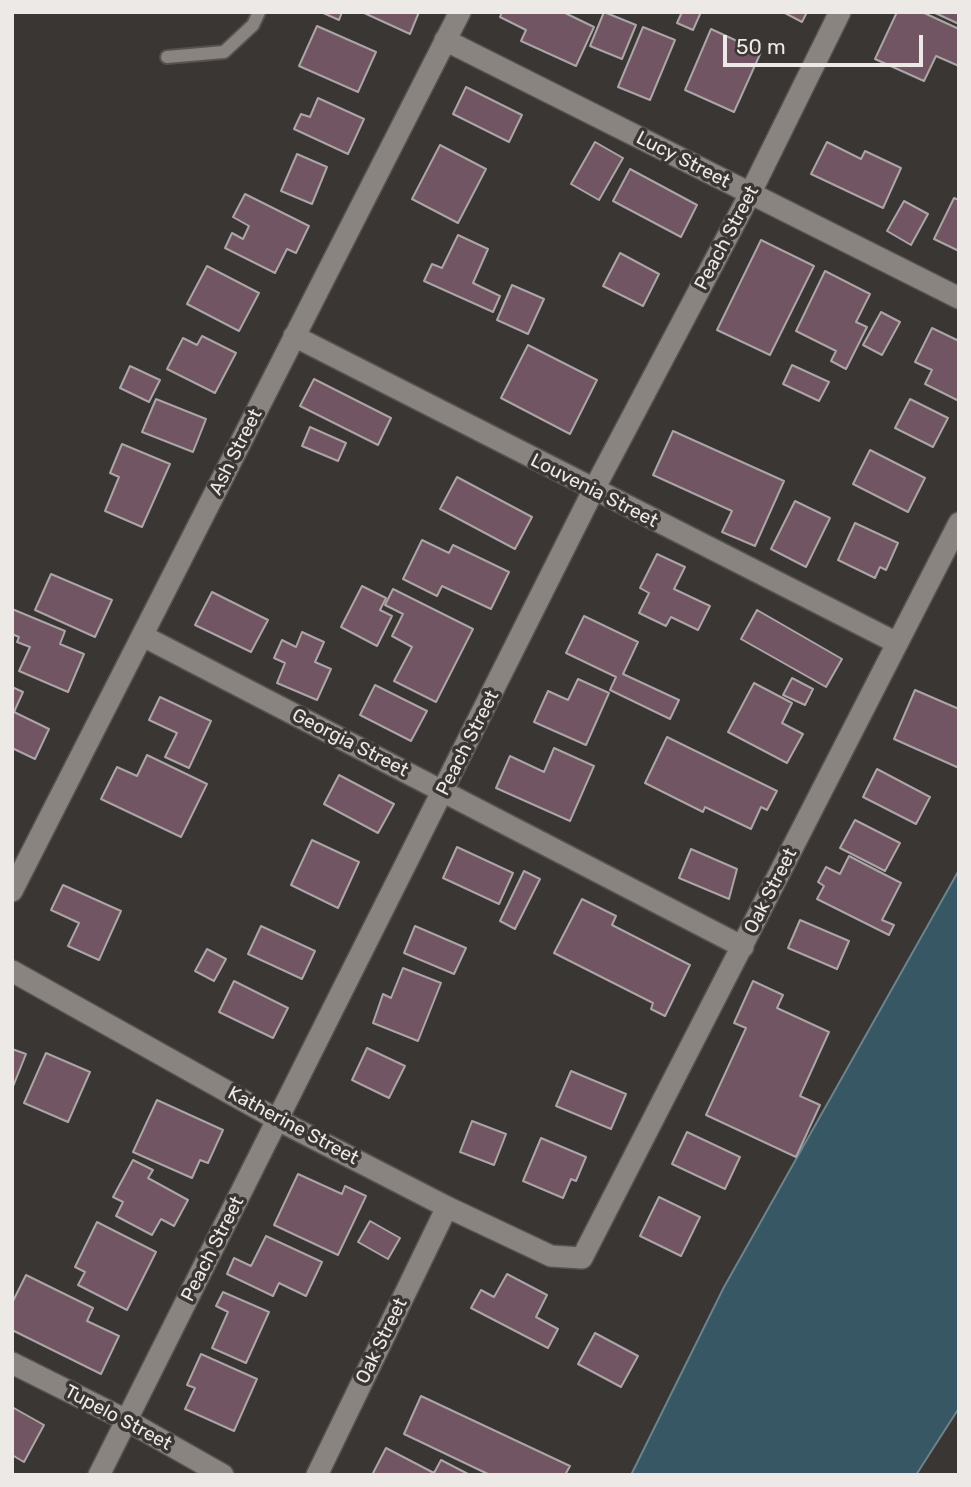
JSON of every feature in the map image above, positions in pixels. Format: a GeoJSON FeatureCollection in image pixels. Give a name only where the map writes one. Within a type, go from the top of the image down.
{"type":"FeatureCollection","features":[{"type":"Feature","properties":{"kind":"street","name":"Ash Street"},"geometry":{"type":"LineString","coordinates":[[12,891],[460,12]]}},
{"type":"Feature","properties":{"kind":"street","name":"Peach Street"},"geometry":{"type":"LineString","coordinates":[[99,1475],[593,491],[750,194],[840,12]]}},
{"type":"Feature","properties":{"kind":"street","name":"Lucy Street"},"geometry":{"type":"LineString","coordinates":[[445,40],[959,298]]}},
{"type":"Feature","properties":{"kind":"street","name":"Louvenia Street"},"geometry":{"type":"LineString","coordinates":[[294,336],[593,491],[897,643]]}},
{"type":"Feature","properties":{"kind":"street","name":"Oak Street"},"geometry":{"type":"LineString","coordinates":[[582,1258],[959,523]]}},
{"type":"Feature","properties":{"kind":"street","name":"Georgia Street"},"geometry":{"type":"LineString","coordinates":[[143,636],[743,947]]}},
{"type":"Feature","properties":{"kind":"street","name":"Katherine Street"},"geometry":{"type":"LineString","coordinates":[[12,971],[278,1120],[447,1206],[551,1256],[582,1258]]}},
{"type":"Feature","properties":{"kind":"street","name":"Oak Street"},"geometry":{"type":"LineString","coordinates":[[317,1475],[447,1206]]}},
{"type":"Feature","properties":{"kind":"street","name":"Tupelo Street"},"geometry":{"type":"LineString","coordinates":[[12,1363],[126,1420],[223,1475]]}},
{"type":"Feature","properties":{"kind":"lane"},"geometry":{"type":"LineString","coordinates":[[167,57],[224,52],[253,25],[259,12]]}},
{"type":"Feature","properties":{"kind":"water"},"geometry":{"type":"Polygon","coordinates":[[[959,870],[959,1408],[916,1475],[631,1475],[724,1287],[959,870]]]}},
{"type":"Feature","properties":{"kind":"building"},"geometry":{"type":"Polygon","coordinates":[[[321,12],[342,12],[339,20],[321,12]]]}},
{"type":"Feature","properties":{"kind":"building"},"geometry":{"type":"Polygon","coordinates":[[[362,12],[419,12],[410,34],[362,12]]]}},
{"type":"Feature","properties":{"kind":"building"},"geometry":{"type":"Polygon","coordinates":[[[502,12],[563,12],[594,27],[576,66],[521,41],[526,30],[500,17],[502,12]]]}},
{"type":"Feature","properties":{"kind":"building"},"geometry":{"type":"Polygon","coordinates":[[[604,12],[636,25],[622,59],[590,46],[604,12]]]}},
{"type":"Feature","properties":{"kind":"building"},"geometry":{"type":"Polygon","coordinates":[[[682,12],[701,12],[693,30],[677,23],[682,12]]]}},
{"type":"Feature","properties":{"kind":"building"},"geometry":{"type":"Polygon","coordinates":[[[783,12],[807,12],[802,22],[783,12]]]}},
{"type":"Feature","properties":{"kind":"building"},"geometry":{"type":"Polygon","coordinates":[[[897,12],[922,12],[959,29],[959,66],[936,56],[924,81],[875,59],[897,12]]]}},
{"type":"Feature","properties":{"kind":"building"},"geometry":{"type":"Polygon","coordinates":[[[933,12],[959,12],[959,24],[933,12]]]}},
{"type":"Feature","properties":{"kind":"building"},"geometry":{"type":"Polygon","coordinates":[[[317,26],[376,52],[358,92],[299,66],[317,26]]]}},
{"type":"Feature","properties":{"kind":"building"},"geometry":{"type":"Polygon","coordinates":[[[643,27],[675,40],[650,100],[618,87],[643,27]]]}},
{"type":"Feature","properties":{"kind":"building"},"geometry":{"type":"Polygon","coordinates":[[[711,29],[761,52],[734,112],[685,90],[711,29]]]}},
{"type":"Feature","properties":{"kind":"building"},"geometry":{"type":"Polygon","coordinates":[[[466,87],[522,115],[509,142],[453,114],[466,87]]]}},
{"type":"Feature","properties":{"kind":"building"},"geometry":{"type":"Polygon","coordinates":[[[318,98],[364,119],[348,154],[294,129],[301,114],[310,117],[318,98]]]}},
{"type":"Feature","properties":{"kind":"building"},"geometry":{"type":"Polygon","coordinates":[[[595,142],[623,158],[599,200],[571,184],[595,142]]]}},
{"type":"Feature","properties":{"kind":"building"},"geometry":{"type":"Polygon","coordinates":[[[827,142],[861,159],[865,151],[901,168],[883,208],[811,174],[827,142]]]}},
{"type":"Feature","properties":{"kind":"building"},"geometry":{"type":"Polygon","coordinates":[[[440,145],[486,169],[458,223],[412,199],[440,145]]]}},
{"type":"Feature","properties":{"kind":"building"},"geometry":{"type":"Polygon","coordinates":[[[297,154],[327,167],[312,204],[281,191],[297,154]]]}},
{"type":"Feature","properties":{"kind":"building"},"geometry":{"type":"Polygon","coordinates":[[[630,169],[697,205],[681,237],[613,201],[630,169]]]}},
{"type":"Feature","properties":{"kind":"building"},"geometry":{"type":"Polygon","coordinates":[[[245,194],[309,226],[296,253],[287,249],[275,273],[225,248],[232,233],[243,239],[249,226],[233,217],[245,194]]]}},
{"type":"Feature","properties":{"kind":"building"},"geometry":{"type":"Polygon","coordinates":[[[954,198],[959,200],[959,251],[934,239],[954,198]]]}},
{"type":"Feature","properties":{"kind":"building"},"geometry":{"type":"Polygon","coordinates":[[[904,201],[928,214],[911,245],[887,231],[904,201]]]}},
{"type":"Feature","properties":{"kind":"building"},"geometry":{"type":"Polygon","coordinates":[[[458,235],[488,249],[473,283],[500,296],[493,312],[424,281],[432,264],[442,268],[458,235]]]}},
{"type":"Feature","properties":{"kind":"building"},"geometry":{"type":"Polygon","coordinates":[[[761,240],[814,266],[770,355],[717,330],[761,240]]]}},
{"type":"Feature","properties":{"kind":"building"},"geometry":{"type":"Polygon","coordinates":[[[620,253],[659,274],[643,306],[603,286],[620,253]]]}},
{"type":"Feature","properties":{"kind":"building"},"geometry":{"type":"Polygon","coordinates":[[[207,266],[259,293],[239,331],[187,304],[207,266]]]}},
{"type":"Feature","properties":{"kind":"building"},"geometry":{"type":"Polygon","coordinates":[[[825,271],[870,294],[856,322],[867,327],[846,369],[831,361],[836,351],[796,331],[825,271]]]}},
{"type":"Feature","properties":{"kind":"building"},"geometry":{"type":"Polygon","coordinates":[[[512,285],[544,299],[528,334],[497,320],[512,285]]]}},
{"type":"Feature","properties":{"kind":"building"},"geometry":{"type":"Polygon","coordinates":[[[881,312],[900,322],[882,355],[863,345],[881,312]]]}},
{"type":"Feature","properties":{"kind":"building"},"geometry":{"type":"Polygon","coordinates":[[[932,328],[959,341],[959,401],[925,384],[932,370],[915,362],[932,328]]]}},
{"type":"Feature","properties":{"kind":"building"},"geometry":{"type":"Polygon","coordinates":[[[202,336],[236,353],[215,393],[167,369],[183,338],[197,345],[202,336]]]}},
{"type":"Feature","properties":{"kind":"building"},"geometry":{"type":"Polygon","coordinates":[[[528,345],[597,380],[570,434],[501,398],[528,345]]]}},
{"type":"Feature","properties":{"kind":"building"},"geometry":{"type":"Polygon","coordinates":[[[792,365],[829,382],[819,401],[783,384],[792,365]]]}},
{"type":"Feature","properties":{"kind":"building"},"geometry":{"type":"Polygon","coordinates":[[[130,366],[160,380],[149,402],[120,388],[130,366]]]}},
{"type":"Feature","properties":{"kind":"building"},"geometry":{"type":"Polygon","coordinates":[[[314,379],[391,418],[378,445],[300,406],[314,379]]]}},
{"type":"Feature","properties":{"kind":"building"},"geometry":{"type":"Polygon","coordinates":[[[156,399],[206,419],[193,452],[142,432],[156,399]]]}},
{"type":"Feature","properties":{"kind":"building"},"geometry":{"type":"Polygon","coordinates":[[[910,399],[948,418],[933,447],[895,428],[910,399]]]}},
{"type":"Feature","properties":{"kind":"building"},"geometry":{"type":"Polygon","coordinates":[[[310,427],[346,443],[338,461],[302,446],[310,427]]]}},
{"type":"Feature","properties":{"kind":"building"},"geometry":{"type":"Polygon","coordinates":[[[673,431],[784,481],[755,546],[722,532],[732,511],[653,475],[673,431]]]}},
{"type":"Feature","properties":{"kind":"building"},"geometry":{"type":"Polygon","coordinates":[[[122,444],[170,464],[142,527],[105,511],[119,477],[110,473],[122,444]]]}},
{"type":"Feature","properties":{"kind":"building"},"geometry":{"type":"Polygon","coordinates":[[[870,450],[925,478],[908,512],[853,484],[870,450]]]}},
{"type":"Feature","properties":{"kind":"building"},"geometry":{"type":"Polygon","coordinates":[[[457,477],[532,517],[515,549],[440,509],[457,477]]]}},
{"type":"Feature","properties":{"kind":"building"},"geometry":{"type":"Polygon","coordinates":[[[795,501],[830,518],[806,567],[771,549],[795,501]]]}},
{"type":"Feature","properties":{"kind":"building"},"geometry":{"type":"Polygon","coordinates":[[[855,523],[898,543],[886,570],[880,567],[875,578],[838,560],[855,523]]]}},
{"type":"Feature","properties":{"kind":"building"},"geometry":{"type":"Polygon","coordinates":[[[422,540],[449,553],[453,545],[509,572],[491,609],[442,586],[437,596],[403,579],[422,540]]]}},
{"type":"Feature","properties":{"kind":"building"},"geometry":{"type":"Polygon","coordinates":[[[657,554],[685,567],[674,589],[710,606],[698,630],[671,617],[666,626],[639,613],[649,593],[640,588],[657,554]]]}},
{"type":"Feature","properties":{"kind":"building"},"geometry":{"type":"Polygon","coordinates":[[[51,574],[112,600],[95,637],[35,610],[51,574]]]}},
{"type":"Feature","properties":{"kind":"building"},"geometry":{"type":"Polygon","coordinates":[[[362,586],[386,598],[380,610],[392,616],[377,646],[341,627],[362,586]]]}},
{"type":"Feature","properties":{"kind":"building"},"geometry":{"type":"Polygon","coordinates":[[[393,589],[473,629],[436,702],[394,681],[412,647],[392,636],[403,614],[385,605],[393,589]]]}},
{"type":"Feature","properties":{"kind":"building"},"geometry":{"type":"Polygon","coordinates":[[[212,592],[268,620],[251,652],[195,625],[212,592]]]}},
{"type":"Feature","properties":{"kind":"building"},"geometry":{"type":"Polygon","coordinates":[[[12,609],[65,631],[60,644],[84,654],[68,692],[19,671],[30,647],[17,642],[19,637],[12,634],[12,609]]]}},
{"type":"Feature","properties":{"kind":"building"},"geometry":{"type":"Polygon","coordinates":[[[757,610],[842,659],[826,687],[741,639],[757,610]]]}},
{"type":"Feature","properties":{"kind":"building"},"geometry":{"type":"Polygon","coordinates":[[[584,616],[638,642],[623,674],[679,700],[670,719],[610,690],[616,677],[566,653],[584,616]]]}},
{"type":"Feature","properties":{"kind":"building"},"geometry":{"type":"Polygon","coordinates":[[[302,632],[324,642],[315,662],[331,669],[317,700],[277,683],[285,663],[274,658],[282,640],[296,647],[302,632]]]}},
{"type":"Feature","properties":{"kind":"building"},"geometry":{"type":"Polygon","coordinates":[[[792,678],[813,689],[805,705],[783,695],[792,678]]]}},
{"type":"Feature","properties":{"kind":"building"},"geometry":{"type":"Polygon","coordinates":[[[578,679],[609,693],[586,745],[534,722],[548,691],[568,700],[578,679]]]}},
{"type":"Feature","properties":{"kind":"building"},"geometry":{"type":"Polygon","coordinates":[[[754,683],[792,703],[782,723],[803,734],[787,763],[728,732],[754,683]]]}},
{"type":"Feature","properties":{"kind":"building"},"geometry":{"type":"Polygon","coordinates":[[[375,685],[427,711],[411,741],[360,715],[375,685]]]}},
{"type":"Feature","properties":{"kind":"building"},"geometry":{"type":"Polygon","coordinates":[[[12,687],[23,692],[14,712],[49,729],[35,759],[12,748],[12,687]]]}},
{"type":"Feature","properties":{"kind":"building"},"geometry":{"type":"Polygon","coordinates":[[[915,690],[959,709],[959,768],[894,739],[915,690]]]}},
{"type":"Feature","properties":{"kind":"building"},"geometry":{"type":"Polygon","coordinates":[[[160,697],[211,721],[189,768],[165,757],[177,733],[149,720],[160,697]]]}},
{"type":"Feature","properties":{"kind":"building"},"geometry":{"type":"Polygon","coordinates":[[[667,737],[777,791],[767,810],[761,807],[751,829],[705,807],[703,812],[645,783],[667,737]]]}},
{"type":"Feature","properties":{"kind":"building"},"geometry":{"type":"Polygon","coordinates":[[[554,748],[594,766],[570,821],[496,788],[510,756],[544,772],[554,748]]]}},
{"type":"Feature","properties":{"kind":"building"},"geometry":{"type":"Polygon","coordinates":[[[147,755],[207,784],[181,837],[101,799],[117,767],[137,776],[147,755]]]}},
{"type":"Feature","properties":{"kind":"building"},"geometry":{"type":"Polygon","coordinates":[[[877,769],[930,797],[916,824],[863,797],[877,769]]]}},
{"type":"Feature","properties":{"kind":"building"},"geometry":{"type":"Polygon","coordinates":[[[339,775],[394,804],[378,833],[324,804],[339,775]]]}},
{"type":"Feature","properties":{"kind":"building"},"geometry":{"type":"Polygon","coordinates":[[[855,820],[900,843],[885,871],[840,848],[855,820]]]}},
{"type":"Feature","properties":{"kind":"building"},"geometry":{"type":"Polygon","coordinates":[[[312,840],[359,862],[338,908],[291,885],[312,840]]]}},
{"type":"Feature","properties":{"kind":"building"},"geometry":{"type":"Polygon","coordinates":[[[457,847],[513,873],[499,904],[443,878],[457,847]]]}},
{"type":"Feature","properties":{"kind":"building"},"geometry":{"type":"Polygon","coordinates":[[[691,849],[737,869],[729,899],[679,878],[691,849]]]}},
{"type":"Feature","properties":{"kind":"building"},"geometry":{"type":"Polygon","coordinates":[[[849,856],[901,883],[882,920],[894,925],[889,935],[817,899],[824,886],[818,882],[826,867],[840,874],[849,856]]]}},
{"type":"Feature","properties":{"kind":"building"},"geometry":{"type":"Polygon","coordinates":[[[524,871],[540,879],[515,929],[500,921],[524,871]]]}},
{"type":"Feature","properties":{"kind":"building"},"geometry":{"type":"Polygon","coordinates":[[[63,885],[121,911],[99,960],[68,946],[79,923],[51,910],[63,885]]]}},
{"type":"Feature","properties":{"kind":"building"},"geometry":{"type":"Polygon","coordinates":[[[582,899],[616,916],[612,925],[690,965],[665,1016],[651,1009],[653,1003],[554,953],[582,899]]]}},
{"type":"Feature","properties":{"kind":"building"},"geometry":{"type":"Polygon","coordinates":[[[800,920],[849,941],[837,969],[788,948],[800,920]]]}},
{"type":"Feature","properties":{"kind":"building"},"geometry":{"type":"Polygon","coordinates":[[[261,926],[315,951],[302,979],[248,954],[261,926]]]}},
{"type":"Feature","properties":{"kind":"building"},"geometry":{"type":"Polygon","coordinates":[[[415,926],[466,948],[454,974],[404,953],[415,926]]]}},
{"type":"Feature","properties":{"kind":"building"},"geometry":{"type":"Polygon","coordinates":[[[207,949],[226,959],[214,981],[195,971],[207,949]]]}},
{"type":"Feature","properties":{"kind":"building"},"geometry":{"type":"Polygon","coordinates":[[[403,968],[441,983],[418,1041],[373,1023],[383,994],[391,998],[403,968]]]}},
{"type":"Feature","properties":{"kind":"building"},"geometry":{"type":"Polygon","coordinates":[[[234,981],[288,1008],[273,1038],[219,1012],[234,981]]]}},
{"type":"Feature","properties":{"kind":"building"},"geometry":{"type":"Polygon","coordinates":[[[753,981],[783,995],[777,1008],[829,1032],[800,1096],[820,1105],[796,1157],[706,1115],[746,1028],[734,1023],[753,981]]]}},
{"type":"Feature","properties":{"kind":"building"},"geometry":{"type":"Polygon","coordinates":[[[367,1048],[405,1066],[389,1098],[352,1080],[367,1048]]]}},
{"type":"Feature","properties":{"kind":"building"},"geometry":{"type":"Polygon","coordinates":[[[12,1049],[26,1054],[12,1089],[12,1049]]]}},
{"type":"Feature","properties":{"kind":"building"},"geometry":{"type":"Polygon","coordinates":[[[46,1053],[90,1072],[68,1122],[24,1103],[46,1053]]]}},
{"type":"Feature","properties":{"kind":"building"},"geometry":{"type":"Polygon","coordinates":[[[571,1071],[626,1094],[611,1129],[556,1106],[571,1071]]]}},
{"type":"Feature","properties":{"kind":"building"},"geometry":{"type":"Polygon","coordinates":[[[157,1100],[223,1130],[208,1163],[200,1160],[192,1178],[133,1152],[157,1100]]]}},
{"type":"Feature","properties":{"kind":"building"},"geometry":{"type":"Polygon","coordinates":[[[472,1121],[506,1134],[494,1165],[460,1152],[472,1121]]]}},
{"type":"Feature","properties":{"kind":"building"},"geometry":{"type":"Polygon","coordinates":[[[687,1132],[740,1157],[725,1189],[672,1164],[687,1132]]]}},
{"type":"Feature","properties":{"kind":"building"},"geometry":{"type":"Polygon","coordinates":[[[541,1138],[586,1157],[576,1181],[571,1179],[563,1198],[523,1181],[541,1138]]]}},
{"type":"Feature","properties":{"kind":"building"},"geometry":{"type":"Polygon","coordinates":[[[133,1160],[153,1170],[148,1178],[188,1200],[174,1226],[161,1219],[152,1235],[116,1216],[123,1202],[113,1197],[133,1160]]]}},
{"type":"Feature","properties":{"kind":"building"},"geometry":{"type":"Polygon","coordinates":[[[298,1174],[342,1194],[345,1186],[366,1196],[338,1255],[274,1225],[298,1174]]]}},
{"type":"Feature","properties":{"kind":"building"},"geometry":{"type":"Polygon","coordinates":[[[659,1197],[700,1217],[681,1256],[640,1236],[659,1197]]]}},
{"type":"Feature","properties":{"kind":"building"},"geometry":{"type":"Polygon","coordinates":[[[370,1221],[400,1238],[388,1259],[358,1242],[370,1221]]]}},
{"type":"Feature","properties":{"kind":"building"},"geometry":{"type":"Polygon","coordinates":[[[97,1222],[156,1252],[127,1310],[78,1285],[85,1272],[75,1267],[97,1222]]]}},
{"type":"Feature","properties":{"kind":"building"},"geometry":{"type":"Polygon","coordinates":[[[266,1236],[322,1262],[306,1296],[279,1283],[273,1296],[227,1274],[234,1258],[251,1266],[266,1236]]]}},
{"type":"Feature","properties":{"kind":"building"},"geometry":{"type":"Polygon","coordinates":[[[507,1274],[547,1295],[536,1317],[558,1329],[548,1348],[471,1308],[481,1290],[494,1297],[507,1274]]]}},
{"type":"Feature","properties":{"kind":"building"},"geometry":{"type":"Polygon","coordinates":[[[26,1275],[93,1308],[87,1321],[119,1336],[101,1374],[12,1330],[12,1303],[26,1275]]]}},
{"type":"Feature","properties":{"kind":"building"},"geometry":{"type":"Polygon","coordinates":[[[223,1292],[269,1312],[246,1363],[212,1348],[228,1312],[216,1306],[223,1292]]]}},
{"type":"Feature","properties":{"kind":"building"},"geometry":{"type":"Polygon","coordinates":[[[595,1333],[638,1356],[621,1387],[578,1364],[595,1333]]]}},
{"type":"Feature","properties":{"kind":"building"},"geometry":{"type":"Polygon","coordinates":[[[201,1354],[257,1379],[234,1431],[185,1409],[195,1388],[187,1385],[201,1354]]]}},
{"type":"Feature","properties":{"kind":"building"},"geometry":{"type":"Polygon","coordinates":[[[421,1396],[570,1466],[565,1475],[490,1475],[404,1434],[421,1396]]]}},
{"type":"Feature","properties":{"kind":"building"},"geometry":{"type":"Polygon","coordinates":[[[12,1407],[44,1425],[24,1462],[12,1455],[12,1407]]]}},
{"type":"Feature","properties":{"kind":"building"},"geometry":{"type":"Polygon","coordinates":[[[386,1448],[434,1473],[441,1460],[470,1475],[372,1475],[386,1448]]]}}]}
